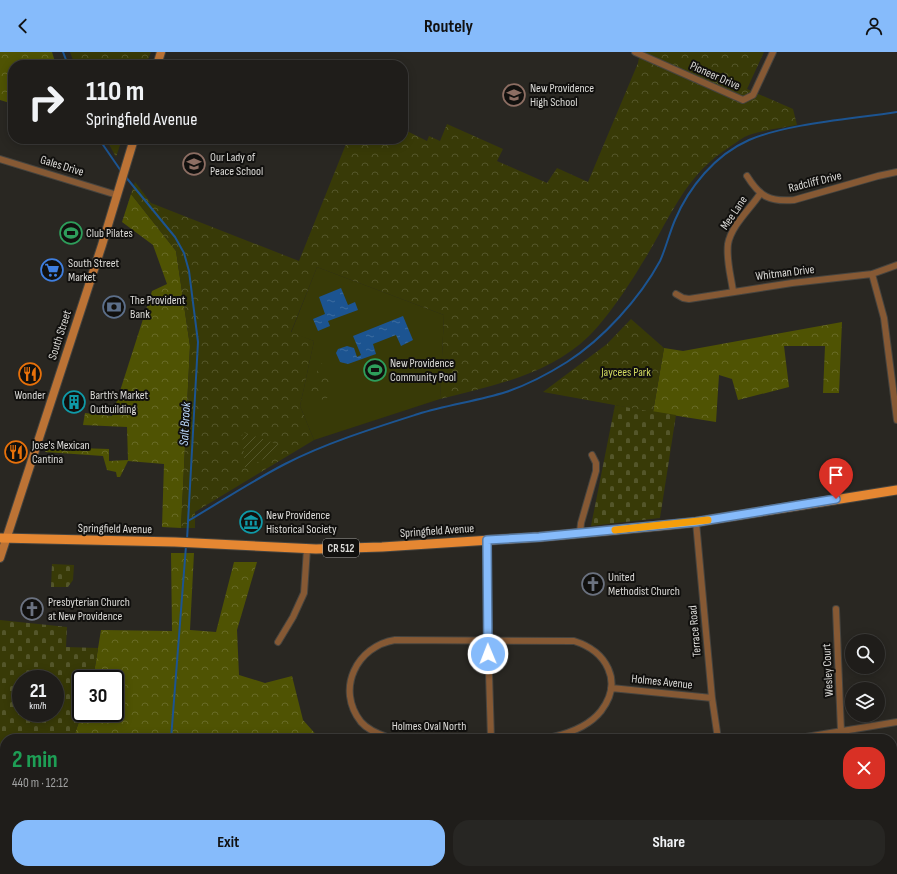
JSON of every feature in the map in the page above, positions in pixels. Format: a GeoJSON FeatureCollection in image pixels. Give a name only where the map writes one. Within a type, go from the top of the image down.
{"type":"FeatureCollection","features":[{"type":"Feature","properties":{"kind":"main road","name":"Springfield Avenue"},"geometry":{"type":"LineString","coordinates":[[4,538],[175,542],[307,549],[382,547],[580,533],[696,522],[897,490]]}},
{"type":"Feature","properties":{"kind":"street","name":"Pioneer Drive"},"geometry":{"type":"LineString","coordinates":[[635,52],[743,100],[753,95],[773,52]]}},
{"type":"Feature","properties":{"kind":"street","name":"South Street"},"geometry":{"type":"LineString","coordinates":[[0,558],[4,538],[132,144]]}},
{"type":"Feature","properties":{"kind":"street","name":"Gales Drive"},"geometry":{"type":"LineString","coordinates":[[0,159],[118,192]]}},
{"type":"Feature","properties":{"kind":"street","name":"Radcliff Drive"},"geometry":{"type":"LineString","coordinates":[[760,194],[775,200],[794,200],[897,172]]}},
{"type":"Feature","properties":{"kind":"street"},"geometry":{"type":"LineString","coordinates":[[747,176],[760,194]]}},
{"type":"Feature","properties":{"kind":"street","name":"Mee Lane"},"geometry":{"type":"LineString","coordinates":[[733,291],[728,256],[728,243],[734,231],[760,194]]}},
{"type":"Feature","properties":{"kind":"street","name":"Whitman Drive"},"geometry":{"type":"LineString","coordinates":[[676,294],[683,298],[689,299],[733,291],[872,274],[897,265]]}},
{"type":"Feature","properties":{"kind":"street"},"geometry":{"type":"LineString","coordinates":[[872,274],[884,318],[894,369],[897,420]]}},
{"type":"Feature","properties":{"kind":"street"},"geometry":{"type":"LineString","coordinates":[[580,533],[581,523],[596,471],[596,463],[592,455]]}},
{"type":"Feature","properties":{"kind":"street","name":"Terrace Road"},"geometry":{"type":"LineString","coordinates":[[696,522],[712,698],[717,734]]}},
{"type":"Feature","properties":{"kind":"street"},"geometry":{"type":"LineString","coordinates":[[487,540],[491,734]]}},
{"type":"Feature","properties":{"kind":"street"},"geometry":{"type":"LineString","coordinates":[[278,642],[293,617],[304,593],[307,549]]}},
{"type":"Feature","properties":{"kind":"street","name":"Wesley Court"},"geometry":{"type":"LineString","coordinates":[[836,609],[842,731]]}},
{"type":"Feature","properties":{"kind":"street","name":"Holmes Oval North"},"geometry":{"type":"LineString","coordinates":[[380,734],[361,722],[354,710],[351,698],[352,676],[360,659],[368,652],[386,641],[563,640],[582,643],[593,649],[606,664],[612,677],[608,699],[601,711],[586,724],[561,734]]}},
{"type":"Feature","properties":{"kind":"street","name":"Holmes Avenue"},"geometry":{"type":"LineString","coordinates":[[611,688],[712,698]]}},
{"type":"Feature","properties":{"kind":"street"},"geometry":{"type":"LineString","coordinates":[[824,734],[897,722]]}},
{"type":"Feature","properties":{"kind":"green space"},"geometry":{"type":"Polygon","coordinates":[[[0,52],[52,52],[54,60],[8,60],[8,102],[0,100],[0,52]]]}},
{"type":"Feature","properties":{"kind":"green space"},"geometry":{"type":"Polygon","coordinates":[[[70,52],[151,52],[148,60],[73,60],[70,52]]]}},
{"type":"Feature","properties":{"kind":"green space"},"geometry":{"type":"Polygon","coordinates":[[[640,52],[764,52],[747,89],[793,109],[797,125],[767,130],[747,136],[715,158],[689,185],[630,283],[596,329],[573,349],[556,360],[538,370],[499,384],[440,399],[444,315],[317,267],[291,332],[314,341],[300,406],[314,440],[195,512],[195,528],[181,528],[190,346],[176,251],[131,194],[135,182],[151,203],[299,261],[346,144],[408,144],[408,132],[427,141],[429,136],[440,141],[447,124],[503,149],[497,161],[547,183],[557,168],[588,182],[638,63],[640,52]]]}},
{"type":"Feature","properties":{"kind":"green space"},"geometry":{"type":"Polygon","coordinates":[[[109,144],[120,144],[116,157],[109,144]]]}},
{"type":"Feature","properties":{"kind":"green space"},"geometry":{"type":"Polygon","coordinates":[[[131,194],[176,251],[190,346],[181,528],[162,527],[164,464],[128,461],[120,477],[117,477],[116,472],[107,470],[103,456],[45,452],[48,447],[109,449],[109,461],[128,460],[127,427],[83,425],[85,413],[112,416],[152,291],[167,284],[153,245],[122,222],[131,194]]]}},
{"type":"Feature","properties":{"kind":"green space","name":"New Providence Community Pool"},"geometry":{"type":"Polygon","coordinates":[[[317,267],[444,315],[440,399],[314,440],[300,406],[314,341],[291,333],[317,267]]]}},
{"type":"Feature","properties":{"kind":"green space","name":"Jaycees Park"},"geometry":{"type":"Polygon","coordinates":[[[631,319],[664,348],[653,412],[543,392],[607,344],[631,319]]]}},
{"type":"Feature","properties":{"kind":"green space"},"geometry":{"type":"Polygon","coordinates":[[[842,322],[839,393],[823,393],[825,346],[784,346],[789,387],[738,400],[732,379],[719,375],[716,422],[653,412],[664,348],[683,351],[842,322]]]}},
{"type":"Feature","properties":{"kind":"green space"},"geometry":{"type":"Polygon","coordinates":[[[321,362],[332,379],[330,382],[332,386],[326,401],[308,394],[321,362]]]}},
{"type":"Feature","properties":{"kind":"green space"},"geometry":{"type":"Polygon","coordinates":[[[615,405],[676,415],[660,518],[591,526],[615,405]]]}},
{"type":"Feature","properties":{"kind":"green space"},"geometry":{"type":"Polygon","coordinates":[[[242,432],[280,445],[280,451],[245,468],[242,432]]]}},
{"type":"Feature","properties":{"kind":"green space"},"geometry":{"type":"Polygon","coordinates":[[[171,553],[194,553],[190,630],[216,632],[234,562],[257,562],[237,630],[239,675],[265,683],[292,676],[303,720],[316,734],[75,734],[79,722],[124,722],[124,670],[94,670],[101,630],[172,631],[171,553]]]}},
{"type":"Feature","properties":{"kind":"green space"},"geometry":{"type":"Polygon","coordinates":[[[52,564],[74,565],[73,580],[68,587],[51,587],[52,564]]]}},
{"type":"Feature","properties":{"kind":"green space"},"geometry":{"type":"Polygon","coordinates":[[[0,620],[67,627],[66,647],[98,648],[94,670],[72,670],[72,722],[79,722],[75,734],[0,734],[0,620]]]}},
{"type":"Feature","properties":{"kind":"water"},"geometry":{"type":"Polygon","coordinates":[[[341,288],[348,305],[355,302],[358,310],[328,321],[330,326],[318,331],[313,319],[325,314],[319,297],[341,288]]]}},
{"type":"Feature","properties":{"kind":"water"},"geometry":{"type":"Polygon","coordinates":[[[403,316],[413,340],[401,346],[396,335],[373,344],[376,354],[348,364],[340,362],[336,353],[338,349],[347,346],[354,348],[357,357],[361,355],[353,336],[403,316]]]}},
{"type":"Feature","properties":{"kind":"waterway","name":"Salt Brook"},"geometry":{"type":"LineString","coordinates":[[63,52],[66,60]]}},
{"type":"Feature","properties":{"kind":"waterway"},"geometry":{"type":"LineString","coordinates":[[188,521],[248,484],[317,449],[350,436],[418,414],[506,392],[530,383],[552,371],[581,353],[620,317],[642,289],[660,261],[675,220],[688,196],[704,173],[725,154],[749,140],[783,129],[897,112]]}},
{"type":"Feature","properties":{"kind":"waterway","name":"Salt Brook"},"geometry":{"type":"LineString","coordinates":[[102,144],[121,171]]}},
{"type":"Feature","properties":{"kind":"waterway","name":"Salt Brook"},"geometry":{"type":"LineString","coordinates":[[125,176],[175,237],[184,253],[189,271],[198,342],[187,540]]}},
{"type":"Feature","properties":{"kind":"waterway","name":"Salt Brook"},"geometry":{"type":"LineString","coordinates":[[171,734],[186,546]]}},
{"type":"Feature","properties":{"kind":"slow traffic"},"geometry":{"type":"LineString","coordinates":[[615,530],[708,520]]}},
{"type":"Feature","properties":{"kind":"place","name":"New Providence High School"},"geometry":{"type":"Point","coordinates":[514,95]}},
{"type":"Feature","properties":{"kind":"place","name":"Our Lady of Peace School"},"geometry":{"type":"Point","coordinates":[194,164]}},
{"type":"Feature","properties":{"kind":"place","name":"Club Pilates"},"geometry":{"type":"Point","coordinates":[71,233]}},
{"type":"Feature","properties":{"kind":"place","name":"South Street Market"},"geometry":{"type":"Point","coordinates":[52,270]}},
{"type":"Feature","properties":{"kind":"place","name":"The Provident Bank"},"geometry":{"type":"Point","coordinates":[114,307]}},
{"type":"Feature","properties":{"kind":"place","name":"New Providence Community Pool"},"geometry":{"type":"Point","coordinates":[375,370]}},
{"type":"Feature","properties":{"kind":"place","name":"Wonder"},"geometry":{"type":"Point","coordinates":[30,374]}},
{"type":"Feature","properties":{"kind":"place","name":"Barth's Market Outbuilding"},"geometry":{"type":"Point","coordinates":[74,402]}},
{"type":"Feature","properties":{"kind":"place","name":"Jose's Mexican Cantina"},"geometry":{"type":"Point","coordinates":[16,452]}},
{"type":"Feature","properties":{"kind":"place","name":"New Providence Historical Society"},"geometry":{"type":"Point","coordinates":[251,522]}},
{"type":"Feature","properties":{"kind":"place","name":"United Methodist Church"},"geometry":{"type":"Point","coordinates":[593,584]}},
{"type":"Feature","properties":{"kind":"place","name":"Presbyterian Church at New Providence"},"geometry":{"type":"Point","coordinates":[32,609]}},
{"type":"Feature","properties":{"kind":"route"},"geometry":{"type":"LineString","coordinates":[[488,654],[487,540],[539,537],[696,522],[836,499]]}}]}
